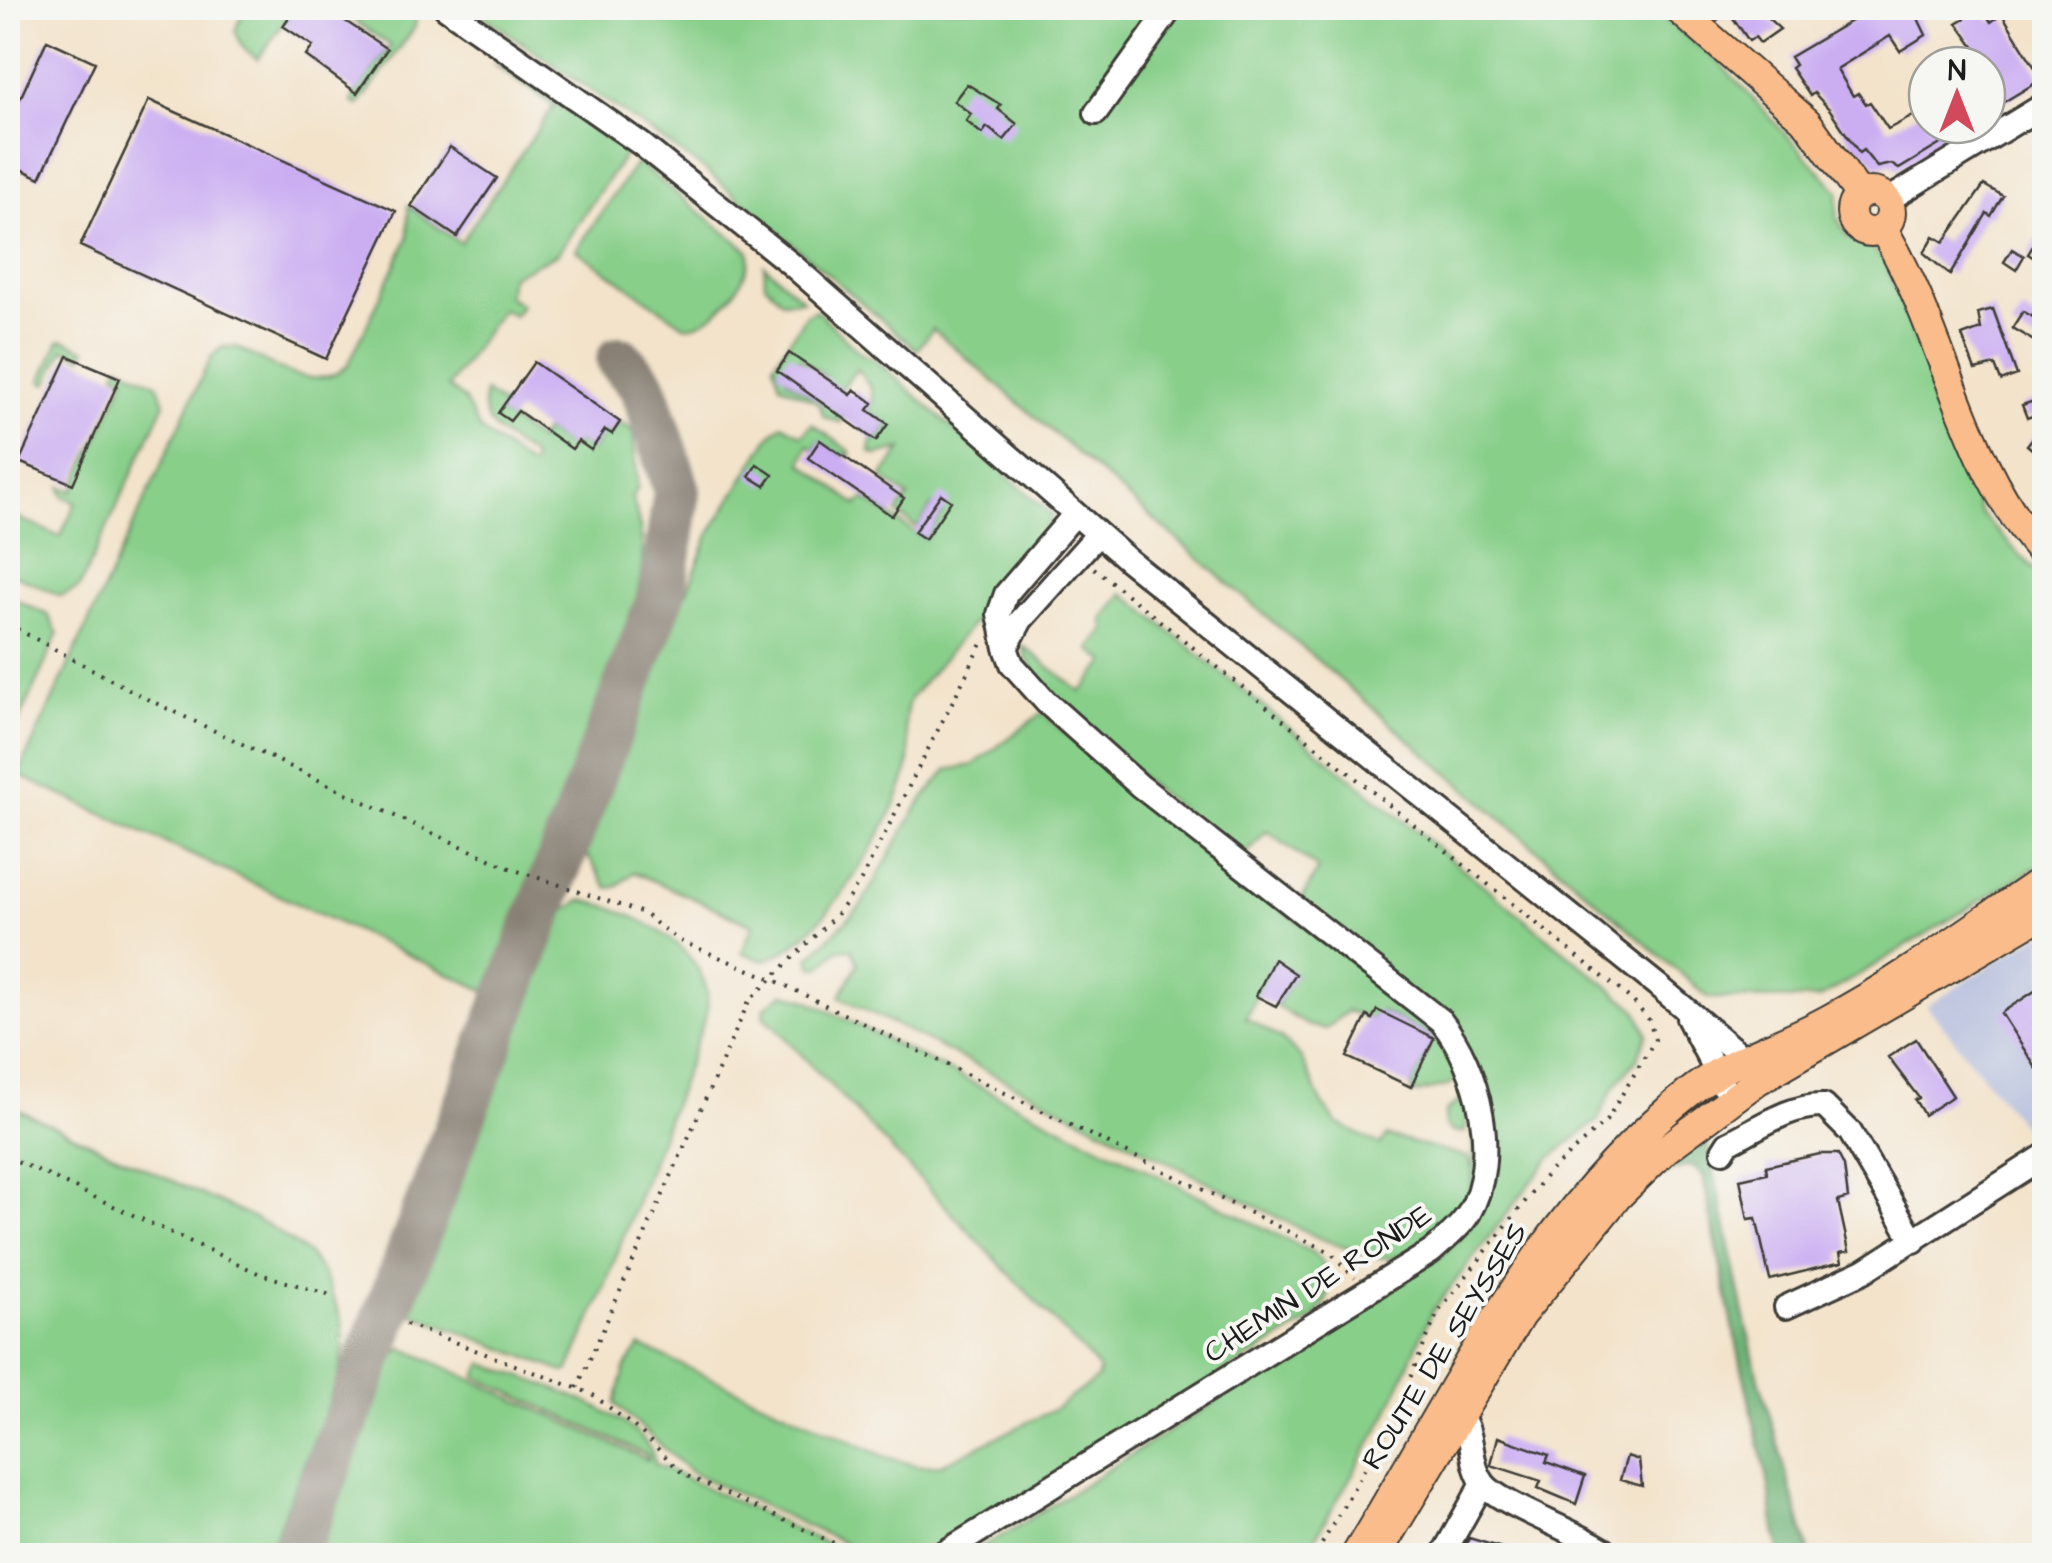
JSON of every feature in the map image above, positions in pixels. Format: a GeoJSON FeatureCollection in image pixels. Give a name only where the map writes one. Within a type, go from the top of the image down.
{"type":"FeatureCollection","features":[{"type":"Feature","properties":{"kind":"main road"},"geometry":{"type":"LineString","coordinates":[[1677,8],[1807,122],[1860,195]]}},
{"type":"Feature","properties":{"kind":"main road"},"geometry":{"type":"LineString","coordinates":[[1875,192],[1888,200],[1892,216],[1882,230],[1867,232],[1853,222],[1851,207],[1860,195],[1875,192]]}},
{"type":"Feature","properties":{"kind":"main road"},"geometry":{"type":"LineString","coordinates":[[1882,230],[1929,320],[1980,462],[2000,499],[2044,554]]}},
{"type":"Feature","properties":{"kind":"main road","name":"ROUTE DE SEYSSES"},"geometry":{"type":"LineString","coordinates":[[1376,1556],[1509,1294],[1577,1202],[1656,1122],[1828,1020],[2044,879]]}},
{"type":"Feature","properties":{"kind":"main road","name":"ROUTE DE SEYSSES"},"geometry":{"type":"LineString","coordinates":[[1749,1068],[2044,913]]}},
{"type":"Feature","properties":{"kind":"main road","name":"ROUTE DE SEYSSES"},"geometry":{"type":"LineString","coordinates":[[1355,1556],[1454,1407],[1554,1270],[1722,1085]]}},
{"type":"Feature","properties":{"kind":"street"},"geometry":{"type":"LineString","coordinates":[[446,8],[641,144],[791,264],[1098,534],[1641,973],[1749,1068]]}},
{"type":"Feature","properties":{"kind":"street"},"geometry":{"type":"LineString","coordinates":[[1096,113],[1171,8]]}},
{"type":"Feature","properties":{"kind":"street"},"geometry":{"type":"LineString","coordinates":[[1888,200],[2044,105]]}},
{"type":"Feature","properties":{"kind":"street"},"geometry":{"type":"LineString","coordinates":[[1006,648],[999,614],[1006,594],[1075,514]]}},
{"type":"Feature","properties":{"kind":"street"},"geometry":{"type":"LineString","coordinates":[[1006,648],[1020,620],[1098,534]]}},
{"type":"Feature","properties":{"kind":"street","name":"CHEMIN DE RONDE"},"geometry":{"type":"LineString","coordinates":[[939,1556],[1431,1252],[1458,1227],[1481,1181],[1479,1106],[1455,1038],[1408,991],[1233,862],[1140,786],[1046,702],[1012,664],[1006,648]]}},
{"type":"Feature","properties":{"kind":"street","name":"ROUTE DE SEYSSES"},"geometry":{"type":"LineString","coordinates":[[1749,1068],[1841,1022],[2044,891]]}},
{"type":"Feature","properties":{"kind":"street"},"geometry":{"type":"LineString","coordinates":[[1686,1015],[1722,1085]]}},
{"type":"Feature","properties":{"kind":"street"},"geometry":{"type":"LineString","coordinates":[[1723,1150],[1728,1143],[1788,1114],[1810,1105],[1824,1106],[1850,1132],[1914,1241]]}},
{"type":"Feature","properties":{"kind":"street"},"geometry":{"type":"LineString","coordinates":[[1786,1307],[1864,1272],[2044,1156]]}},
{"type":"Feature","properties":{"kind":"street"},"geometry":{"type":"LineString","coordinates":[[1454,1407],[1473,1438],[1483,1483],[1499,1496],[1588,1537],[1613,1556]]}},
{"type":"Feature","properties":{"kind":"street","name":"ROUTE DE SEYSSES"},"geometry":{"type":"LineString","coordinates":[[1365,1556],[1454,1407]]}},
{"type":"Feature","properties":{"kind":"street"},"geometry":{"type":"LineString","coordinates":[[1442,1556],[1483,1483]]}},
{"type":"Feature","properties":{"kind":"path"},"geometry":{"type":"LineString","coordinates":[[577,1388],[749,1002],[838,912],[861,880],[896,819],[957,686],[999,614]]}},
{"type":"Feature","properties":{"kind":"path"},"geometry":{"type":"LineString","coordinates":[[8,624],[147,699],[397,817],[512,869],[644,912],[678,940],[772,979],[1330,1252],[1368,1293]]}},
{"type":"Feature","properties":{"kind":"path"},"geometry":{"type":"LineString","coordinates":[[8,1156],[260,1274],[334,1296]]}},
{"type":"Feature","properties":{"kind":"path"},"geometry":{"type":"LineString","coordinates":[[406,1324],[577,1388],[617,1412],[682,1474],[862,1556]]}},
{"type":"Feature","properties":{"kind":"shaded area"},"geometry":{"type":"Polygon","coordinates":[[[2044,931],[2044,1153],[1927,1006],[2044,931]]]}},
{"type":"Feature","properties":{"kind":"green space"},"geometry":{"type":"Polygon","coordinates":[[[245,8],[294,8],[258,59],[244,49],[235,31],[245,8]]]}},
{"type":"Feature","properties":{"kind":"green space"},"geometry":{"type":"Polygon","coordinates":[[[336,8],[417,10],[415,27],[359,105],[352,102],[354,95],[391,46],[336,8]]]}},
{"type":"Feature","properties":{"kind":"green space"},"geometry":{"type":"Polygon","coordinates":[[[472,8],[1352,8],[1359,12],[1362,8],[1650,8],[1720,63],[1838,191],[1837,217],[1847,237],[1872,248],[1885,261],[1981,514],[2044,580],[2044,862],[1819,999],[1709,998],[933,329],[917,350],[704,169],[472,8]]]}},
{"type":"Feature","properties":{"kind":"green space"},"geometry":{"type":"Polygon","coordinates":[[[495,65],[502,65],[626,153],[557,254],[511,276],[508,296],[521,305],[514,316],[502,309],[448,387],[464,399],[480,430],[529,466],[533,465],[531,455],[489,422],[483,404],[485,392],[503,405],[499,413],[538,440],[545,430],[572,449],[578,441],[592,450],[605,430],[612,434],[620,422],[633,431],[638,488],[632,497],[642,555],[632,613],[488,992],[18,775],[211,357],[222,347],[236,347],[307,378],[335,374],[348,365],[408,238],[408,206],[460,243],[554,106],[495,65]]]}},
{"type":"Feature","properties":{"kind":"green space"},"geometry":{"type":"Polygon","coordinates":[[[637,162],[749,251],[737,288],[717,311],[695,325],[684,325],[576,250],[637,162]]]}},
{"type":"Feature","properties":{"kind":"green space"},"geometry":{"type":"Polygon","coordinates":[[[764,265],[803,300],[782,301],[765,284],[764,265]]]}},
{"type":"Feature","properties":{"kind":"green space"},"geometry":{"type":"Polygon","coordinates":[[[816,310],[859,352],[875,360],[1052,515],[1039,543],[910,699],[905,720],[908,767],[889,818],[872,849],[829,910],[805,935],[782,952],[761,960],[742,952],[753,925],[634,872],[616,887],[608,888],[585,852],[709,535],[769,437],[782,424],[802,435],[812,424],[849,450],[851,455],[840,454],[820,441],[814,449],[808,445],[802,463],[857,505],[864,499],[925,539],[943,513],[932,505],[917,528],[897,513],[908,497],[882,477],[902,449],[877,455],[870,452],[872,438],[877,441],[888,424],[868,410],[873,402],[871,388],[857,369],[829,404],[843,418],[840,422],[824,417],[819,403],[780,384],[774,364],[806,315],[816,310]],[[800,358],[786,379],[812,396],[825,375],[800,358]]]}},
{"type":"Feature","properties":{"kind":"green space"},"geometry":{"type":"Polygon","coordinates":[[[59,341],[86,350],[82,357],[64,349],[47,384],[41,381],[59,341]]]}},
{"type":"Feature","properties":{"kind":"green space"},"geometry":{"type":"Polygon","coordinates":[[[119,365],[157,384],[165,403],[79,588],[61,596],[8,572],[8,513],[60,537],[76,502],[63,496],[61,487],[73,491],[125,378],[116,373],[119,365]]]}},
{"type":"Feature","properties":{"kind":"green space"},"geometry":{"type":"Polygon","coordinates":[[[1123,593],[1638,1011],[1647,1034],[1637,1059],[1612,1090],[1598,1120],[1549,1159],[1431,1313],[1386,1417],[1305,1555],[962,1556],[1002,1536],[1313,1341],[1443,1254],[1471,1225],[1476,1066],[1302,898],[1318,869],[1267,831],[1243,858],[1083,728],[1033,670],[1023,646],[1081,692],[1106,662],[1090,649],[1105,630],[1104,618],[1123,593]]]}},
{"type":"Feature","properties":{"kind":"green space"},"geometry":{"type":"Polygon","coordinates":[[[8,596],[48,615],[58,634],[8,746],[8,596]]]}},
{"type":"Feature","properties":{"kind":"green space"},"geometry":{"type":"Polygon","coordinates":[[[1042,713],[1198,849],[1425,1013],[1454,1054],[1459,1072],[1451,1085],[1412,1094],[1411,1087],[1434,1037],[1378,1010],[1372,1019],[1347,1011],[1326,1029],[1307,1025],[1276,1006],[1295,974],[1274,960],[1246,1018],[1282,1039],[1301,1058],[1322,1103],[1337,1123],[1380,1145],[1387,1136],[1467,1157],[1472,1172],[1470,1188],[1463,1204],[1436,1235],[1404,1255],[1389,1258],[1362,1254],[1319,1238],[840,997],[858,963],[852,949],[837,950],[822,966],[813,967],[809,958],[860,907],[918,806],[947,770],[973,765],[1042,713]]]}},
{"type":"Feature","properties":{"kind":"green space"},"geometry":{"type":"Polygon","coordinates":[[[582,900],[625,913],[669,938],[687,954],[707,993],[706,1016],[602,1294],[569,1370],[564,1372],[408,1312],[560,913],[582,900]]]}},
{"type":"Feature","properties":{"kind":"green space"},"geometry":{"type":"Polygon","coordinates":[[[784,993],[805,999],[1312,1252],[1329,1277],[1326,1301],[1313,1319],[924,1555],[870,1555],[690,1472],[615,1404],[625,1368],[640,1346],[886,1457],[918,1466],[940,1465],[1053,1410],[1098,1378],[1099,1370],[1092,1361],[764,1015],[765,1007],[784,993]]]}},
{"type":"Feature","properties":{"kind":"green space"},"geometry":{"type":"Polygon","coordinates":[[[1461,1100],[1467,1115],[1465,1132],[1453,1132],[1445,1126],[1445,1112],[1461,1100]]]}},
{"type":"Feature","properties":{"kind":"green space"},"geometry":{"type":"Polygon","coordinates":[[[8,1105],[268,1225],[308,1254],[323,1274],[342,1320],[344,1348],[337,1382],[267,1555],[8,1555],[8,1105]]]}},
{"type":"Feature","properties":{"kind":"green space"},"geometry":{"type":"Polygon","coordinates":[[[1701,1137],[1708,1144],[1755,1364],[1810,1555],[1782,1555],[1778,1545],[1703,1176],[1692,1165],[1661,1174],[1701,1137]]]}},
{"type":"Feature","properties":{"kind":"green space"},"geometry":{"type":"Polygon","coordinates":[[[403,1348],[648,1460],[649,1456],[476,1377],[483,1363],[583,1401],[632,1429],[648,1446],[655,1464],[851,1555],[315,1555],[390,1360],[403,1348]]]}},
{"type":"Feature","properties":{"kind":"building"},"geometry":{"type":"Polygon","coordinates":[[[295,8],[326,8],[387,49],[357,93],[306,56],[313,46],[283,26],[295,8]]]}},
{"type":"Feature","properties":{"kind":"building"},"geometry":{"type":"Polygon","coordinates":[[[1703,8],[1757,8],[1780,29],[1760,43],[1755,37],[1749,41],[1729,12],[1717,20],[1703,8]]]}},
{"type":"Feature","properties":{"kind":"building"},"geometry":{"type":"Polygon","coordinates":[[[1873,8],[1913,8],[1926,35],[1900,51],[1890,36],[1837,69],[1853,96],[1858,93],[1866,104],[1870,102],[1888,129],[1907,119],[1907,145],[1939,145],[1899,169],[1891,164],[1877,167],[1863,150],[1859,153],[1814,93],[1810,96],[1791,68],[1795,65],[1790,57],[1873,8]]]}},
{"type":"Feature","properties":{"kind":"building"},"geometry":{"type":"Polygon","coordinates":[[[1982,8],[1991,22],[2002,14],[2042,79],[2007,100],[2007,45],[1973,45],[1957,23],[1982,8]]]}},
{"type":"Feature","properties":{"kind":"building"},"geometry":{"type":"Polygon","coordinates":[[[47,40],[95,62],[40,178],[8,163],[8,125],[47,40]]]}},
{"type":"Feature","properties":{"kind":"building"},"geometry":{"type":"Polygon","coordinates":[[[967,84],[1001,105],[998,109],[1017,124],[1004,140],[987,127],[982,134],[966,121],[971,114],[954,101],[967,84]]]}},
{"type":"Feature","properties":{"kind":"building"},"geometry":{"type":"Polygon","coordinates":[[[149,100],[396,211],[326,359],[80,246],[149,100]]]}},
{"type":"Feature","properties":{"kind":"building"},"geometry":{"type":"Polygon","coordinates":[[[450,147],[497,178],[457,237],[411,206],[450,147]]]}},
{"type":"Feature","properties":{"kind":"building"},"geometry":{"type":"Polygon","coordinates":[[[1984,185],[2003,196],[1991,216],[1987,213],[1950,275],[1924,253],[1934,236],[1944,242],[1984,185]]]}},
{"type":"Feature","properties":{"kind":"building"},"geometry":{"type":"Polygon","coordinates":[[[2044,228],[2044,264],[2028,254],[2044,228]]]}},
{"type":"Feature","properties":{"kind":"building"},"geometry":{"type":"Polygon","coordinates":[[[2012,249],[2024,256],[2016,270],[2004,262],[2012,249]]]}},
{"type":"Feature","properties":{"kind":"building"},"geometry":{"type":"Polygon","coordinates":[[[1993,309],[2017,375],[2001,381],[1995,365],[1975,370],[1962,336],[1981,329],[1978,313],[1993,309]]]}},
{"type":"Feature","properties":{"kind":"building"},"geometry":{"type":"Polygon","coordinates":[[[2023,311],[2044,324],[2039,344],[2012,328],[2023,311]]]}},
{"type":"Feature","properties":{"kind":"building"},"geometry":{"type":"Polygon","coordinates":[[[789,353],[851,395],[855,390],[873,403],[868,410],[888,424],[876,441],[777,371],[789,353]]]}},
{"type":"Feature","properties":{"kind":"building"},"geometry":{"type":"Polygon","coordinates":[[[68,356],[120,378],[73,484],[19,462],[68,356]]]}},
{"type":"Feature","properties":{"kind":"building"},"geometry":{"type":"Polygon","coordinates":[[[534,362],[620,422],[612,434],[605,430],[591,450],[578,441],[572,449],[518,411],[510,421],[498,413],[534,362]]]}},
{"type":"Feature","properties":{"kind":"building"},"geometry":{"type":"Polygon","coordinates":[[[2034,401],[2044,412],[2027,418],[2022,405],[2034,401]]]}},
{"type":"Feature","properties":{"kind":"building"},"geometry":{"type":"Polygon","coordinates":[[[2044,424],[2044,459],[2027,445],[2044,424]]]}},
{"type":"Feature","properties":{"kind":"building"},"geometry":{"type":"Polygon","coordinates":[[[820,440],[904,498],[892,516],[808,458],[820,440]]]}},
{"type":"Feature","properties":{"kind":"building"},"geometry":{"type":"Polygon","coordinates":[[[757,464],[773,475],[765,486],[749,476],[757,464]]]}},
{"type":"Feature","properties":{"kind":"building"},"geometry":{"type":"Polygon","coordinates":[[[941,494],[951,501],[925,539],[914,532],[941,494]]]}},
{"type":"Feature","properties":{"kind":"building"},"geometry":{"type":"Polygon","coordinates":[[[1274,959],[1296,974],[1276,1006],[1256,996],[1274,959]]]}},
{"type":"Feature","properties":{"kind":"building"},"geometry":{"type":"Polygon","coordinates":[[[2044,985],[2044,1062],[2036,1068],[2001,1013],[2044,985]]]}},
{"type":"Feature","properties":{"kind":"building"},"geometry":{"type":"Polygon","coordinates":[[[1377,1010],[1434,1038],[1411,1087],[1347,1057],[1367,1016],[1372,1019],[1377,1010]]]}},
{"type":"Feature","properties":{"kind":"building"},"geometry":{"type":"Polygon","coordinates":[[[1916,1039],[1953,1096],[1924,1115],[1915,1100],[1919,1098],[1888,1057],[1916,1039]]]}},
{"type":"Feature","properties":{"kind":"building"},"geometry":{"type":"Polygon","coordinates":[[[1838,1154],[1844,1166],[1848,1198],[1838,1201],[1849,1251],[1840,1253],[1842,1262],[1770,1280],[1756,1218],[1748,1219],[1740,1179],[1767,1173],[1766,1166],[1838,1154]]]}},
{"type":"Feature","properties":{"kind":"building"},"geometry":{"type":"Polygon","coordinates":[[[1498,1437],[1549,1455],[1546,1462],[1585,1476],[1576,1504],[1538,1488],[1541,1481],[1491,1465],[1498,1437]]]}},
{"type":"Feature","properties":{"kind":"building"},"geometry":{"type":"Polygon","coordinates":[[[1627,1456],[1639,1460],[1642,1486],[1620,1480],[1627,1456]]]}},
{"type":"Feature","properties":{"kind":"building"},"geometry":{"type":"Polygon","coordinates":[[[1469,1538],[1515,1552],[1515,1556],[1462,1556],[1469,1538]]]}},
{"type":"Feature","properties":{"kind":"taxiway"},"geometry":{"type":"LineString","coordinates":[[294,1556],[662,594],[677,491],[643,385],[620,360]]}}]}
